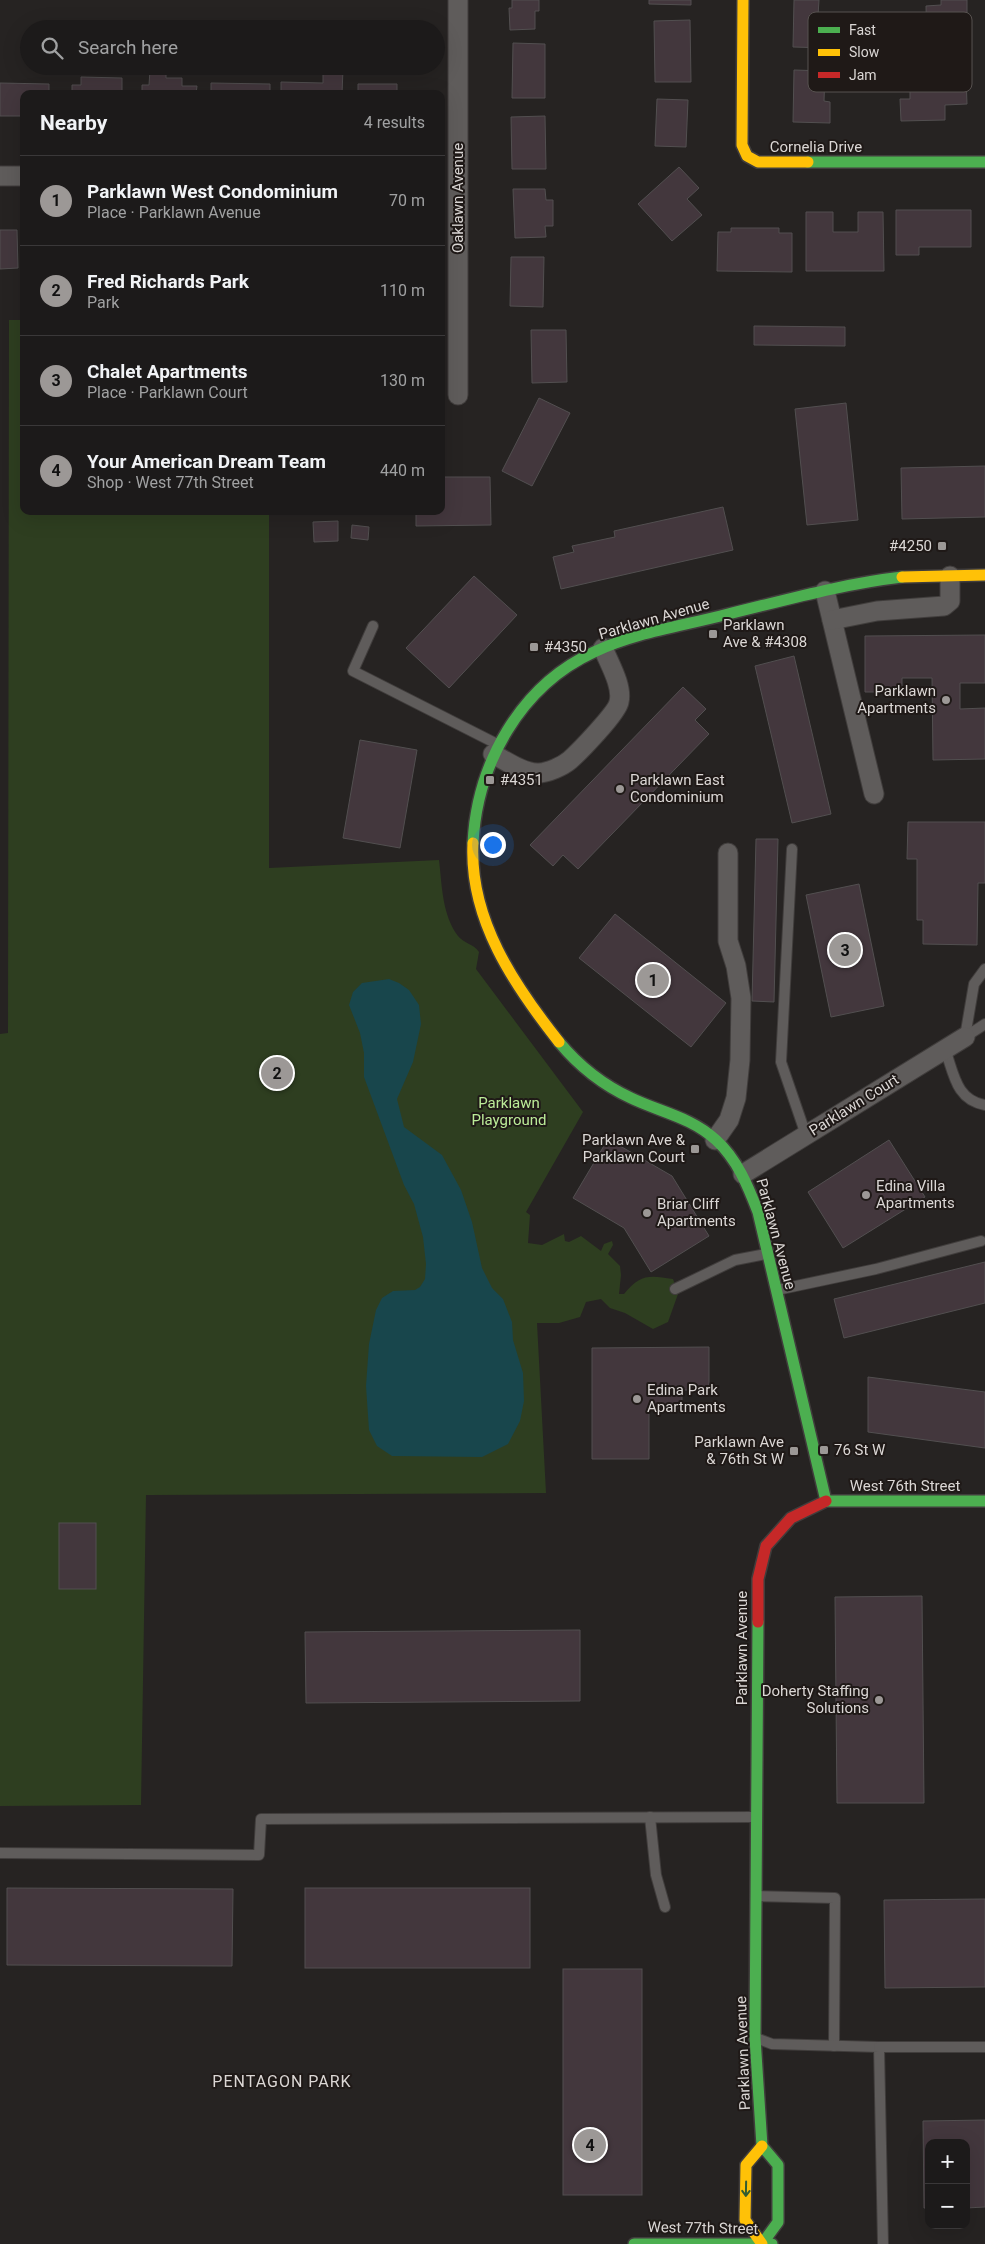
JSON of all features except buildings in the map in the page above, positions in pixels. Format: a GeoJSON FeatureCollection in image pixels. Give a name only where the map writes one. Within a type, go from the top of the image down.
{"type":"FeatureCollection","features":[{"type":"Feature","properties":{"kind":"street","name":"Oaklawn Avenue"},"geometry":{"type":"LineString","coordinates":[[458,0],[450,176],[458,395]]}},
{"type":"Feature","properties":{"kind":"street","name":"Cornelia Drive"},"geometry":{"type":"LineString","coordinates":[[743,0],[742,145],[747,156],[758,162],[985,162]]}},
{"type":"Feature","properties":{"kind":"street"},"geometry":{"type":"LineString","coordinates":[[0,176],[20,176]]}},
{"type":"Feature","properties":{"kind":"street","name":"Parklawn Avenue"},"geometry":{"type":"LineString","coordinates":[[762,2146],[755,2038],[758,1579],[766,1546],[790,1518],[826,1501],[758,1212],[743,1174],[715,1140],[692,1122],[624,1095],[589,1073],[559,1043],[506,963],[486,927],[476,888],[472,846],[476,806],[486,766],[506,730],[531,697],[562,670],[603,648],[637,636],[825,591],[894,578],[985,575]]}},
{"type":"Feature","properties":{"kind":"street"},"geometry":{"type":"LineString","coordinates":[[832,620],[877,610],[944,606],[950,601],[950,576]]}},
{"type":"Feature","properties":{"kind":"street"},"geometry":{"type":"LineString","coordinates":[[825,591],[874,794]]}},
{"type":"Feature","properties":{"kind":"street"},"geometry":{"type":"LineString","coordinates":[[495,749],[523,770],[539,773],[569,761],[610,716],[619,703],[619,689],[603,648]]}},
{"type":"Feature","properties":{"kind":"street"},"geometry":{"type":"LineString","coordinates":[[715,1140],[729,1120],[736,1098],[740,1060],[741,998],[736,966],[728,941],[728,854]]}},
{"type":"Feature","properties":{"kind":"street","name":"Parklawn Court"},"geometry":{"type":"LineString","coordinates":[[743,1174],[965,1036]]}},
{"type":"Feature","properties":{"kind":"street","name":"West 76th Street"},"geometry":{"type":"LineString","coordinates":[[826,1501],[985,1501]]}},
{"type":"Feature","properties":{"kind":"street"},"geometry":{"type":"LineString","coordinates":[[762,2146],[778,2165],[778,2222],[762,2244],[745,2220],[746,2165],[762,2146]]}},
{"type":"Feature","properties":{"kind":"street","name":"West 77th Street"},"geometry":{"type":"LineString","coordinates":[[634,2244],[772,2244]]}},
{"type":"Feature","properties":{"kind":"lane"},"geometry":{"type":"LineString","coordinates":[[373,626],[352,671],[495,749]]}},
{"type":"Feature","properties":{"kind":"lane"},"geometry":{"type":"LineString","coordinates":[[792,848],[782,1062],[806,1135]]}},
{"type":"Feature","properties":{"kind":"lane"},"geometry":{"type":"LineString","coordinates":[[965,1036],[974,984],[985,969]]}},
{"type":"Feature","properties":{"kind":"lane"},"geometry":{"type":"LineString","coordinates":[[965,1036],[985,1024]]}},
{"type":"Feature","properties":{"kind":"lane"},"geometry":{"type":"LineString","coordinates":[[945,1049],[961,1093],[974,1103],[985,1105]]}},
{"type":"Feature","properties":{"kind":"lane"},"geometry":{"type":"LineString","coordinates":[[776,1290],[876,1269],[981,1241]]}},
{"type":"Feature","properties":{"kind":"lane"},"geometry":{"type":"LineString","coordinates":[[676,1289],[735,1260],[767,1253]]}},
{"type":"Feature","properties":{"kind":"lane"},"geometry":{"type":"LineString","coordinates":[[650,1817],[656,1875],[665,1907]]}},
{"type":"Feature","properties":{"kind":"lane"},"geometry":{"type":"LineString","coordinates":[[0,1853],[259,1855],[261,1818],[757,1817]]}},
{"type":"Feature","properties":{"kind":"lane"},"geometry":{"type":"LineString","coordinates":[[756,1896],[835,1898],[834,2046]]}},
{"type":"Feature","properties":{"kind":"lane"},"geometry":{"type":"LineString","coordinates":[[755,2038],[772,2044],[803,2047],[985,2047]]}},
{"type":"Feature","properties":{"kind":"lane"},"geometry":{"type":"LineString","coordinates":[[879,2047],[883,2244]]}},
{"type":"Feature","properties":{"kind":"green space","name":"Parklawn Playground"},"geometry":{"type":"Polygon","coordinates":[[[9,320],[20,320],[20,515],[269,515],[269,868],[439,860],[444,900],[449,919],[458,936],[479,952],[476,969],[583,1112],[526,1212],[530,1215],[528,1243],[542,1245],[564,1234],[565,1241],[569,1242],[581,1236],[601,1251],[604,1244],[612,1241],[613,1245],[608,1254],[620,1266],[619,1294],[624,1294],[640,1279],[657,1277],[673,1279],[678,1294],[668,1322],[653,1329],[625,1313],[610,1308],[601,1299],[586,1302],[580,1317],[559,1323],[537,1323],[546,1493],[146,1495],[141,1805],[0,1806],[0,1034],[8,1033],[9,320]]]}},
{"type":"Feature","properties":{"kind":"water"},"geometry":{"type":"Polygon","coordinates":[[[389,979],[409,990],[419,1005],[421,1024],[413,1062],[397,1099],[404,1127],[442,1155],[461,1190],[472,1222],[482,1268],[492,1288],[503,1299],[512,1322],[513,1340],[523,1373],[524,1401],[520,1421],[508,1444],[482,1457],[392,1456],[377,1446],[369,1430],[366,1386],[369,1344],[376,1310],[382,1298],[393,1291],[415,1290],[420,1287],[425,1279],[426,1264],[423,1237],[414,1204],[404,1185],[364,1077],[364,1053],[360,1033],[349,1005],[353,992],[362,983],[389,979]]]}},
{"type":"Feature","properties":{"kind":"traffic: fast"},"geometry":{"type":"LineString","coordinates":[[808,162],[985,162]]}},
{"type":"Feature","properties":{"kind":"traffic: fast"},"geometry":{"type":"LineString","coordinates":[[473,843],[476,814],[483,785],[507,731],[524,707],[544,685],[568,667],[594,652],[643,634],[814,593],[902,577]]}},
{"type":"Feature","properties":{"kind":"traffic: fast"},"geometry":{"type":"LineString","coordinates":[[559,1042],[574,1059],[601,1081],[621,1093],[686,1120],[706,1132],[723,1147],[736,1164],[758,1212],[826,1501]]}},
{"type":"Feature","properties":{"kind":"traffic: fast"},"geometry":{"type":"LineString","coordinates":[[826,1501],[985,1501]]}},
{"type":"Feature","properties":{"kind":"traffic: fast"},"geometry":{"type":"LineString","coordinates":[[758,1622],[755,2038],[762,2146],[778,2165],[778,2222],[762,2244]]}},
{"type":"Feature","properties":{"kind":"traffic: fast"},"geometry":{"type":"LineString","coordinates":[[634,2244],[772,2244]]}},
{"type":"Feature","properties":{"kind":"traffic: slow"},"geometry":{"type":"LineString","coordinates":[[743,0],[742,145],[747,156],[758,162],[808,162]]}},
{"type":"Feature","properties":{"kind":"traffic: slow"},"geometry":{"type":"LineString","coordinates":[[902,577],[985,575]]}},
{"type":"Feature","properties":{"kind":"traffic: slow"},"geometry":{"type":"LineString","coordinates":[[473,843],[474,871],[478,898],[498,950],[526,998],[559,1042]]}},
{"type":"Feature","properties":{"kind":"traffic: slow"},"geometry":{"type":"LineString","coordinates":[[762,2146],[746,2165],[745,2220],[762,2244]]}},
{"type":"Feature","properties":{"kind":"traffic: jam"},"geometry":{"type":"LineString","coordinates":[[758,1622],[758,1579],[766,1546],[791,1518],[826,1501]]}},
{"type":"Feature","properties":{"kind":"place","name":"#4250"},"geometry":{"type":"Point","coordinates":[942,546]}},
{"type":"Feature","properties":{"kind":"place","name":"Parklawn Ave & #4308"},"geometry":{"type":"Point","coordinates":[713,634]}},
{"type":"Feature","properties":{"kind":"place","name":"#4350"},"geometry":{"type":"Point","coordinates":[534,647]}},
{"type":"Feature","properties":{"kind":"place","name":"Parklawn Apartments"},"geometry":{"type":"Point","coordinates":[946,700]}},
{"type":"Feature","properties":{"kind":"place","name":"#4351"},"geometry":{"type":"Point","coordinates":[490,780]}},
{"type":"Feature","properties":{"kind":"place","name":"Parklawn East Condominium"},"geometry":{"type":"Point","coordinates":[620,789]}},
{"type":"Feature","properties":{"kind":"place","name":"Chalet Apartments"},"geometry":{"type":"Point","coordinates":[845,950]}},
{"type":"Feature","properties":{"kind":"place","name":"Parklawn West Condominium"},"geometry":{"type":"Point","coordinates":[653,980]}},
{"type":"Feature","properties":{"kind":"place","name":"Fred Richards Park"},"geometry":{"type":"Point","coordinates":[277,1073]}},
{"type":"Feature","properties":{"kind":"place","name":"Parklawn Ave & Parklawn Court"},"geometry":{"type":"Point","coordinates":[695,1149]}},
{"type":"Feature","properties":{"kind":"place","name":"Edina Villa Apartments"},"geometry":{"type":"Point","coordinates":[866,1195]}},
{"type":"Feature","properties":{"kind":"place","name":"Briar Cliff Apartments"},"geometry":{"type":"Point","coordinates":[647,1213]}},
{"type":"Feature","properties":{"kind":"place","name":"Edina Park Apartments"},"geometry":{"type":"Point","coordinates":[637,1399]}},
{"type":"Feature","properties":{"kind":"place","name":"76 St W"},"geometry":{"type":"Point","coordinates":[824,1450]}},
{"type":"Feature","properties":{"kind":"place","name":"Parklawn Ave & 76th St W"},"geometry":{"type":"Point","coordinates":[794,1451]}},
{"type":"Feature","properties":{"kind":"place","name":"Doherty Staffing Solutions"},"geometry":{"type":"Point","coordinates":[879,1700]}},
{"type":"Feature","properties":{"kind":"place","name":"Your American Dream Team"},"geometry":{"type":"Point","coordinates":[590,2145]}},
{"type":"Feature","properties":{"kind":"district","name":"PENTAGON PARK"},"geometry":{"type":"Point","coordinates":[282,2081]}}]}
